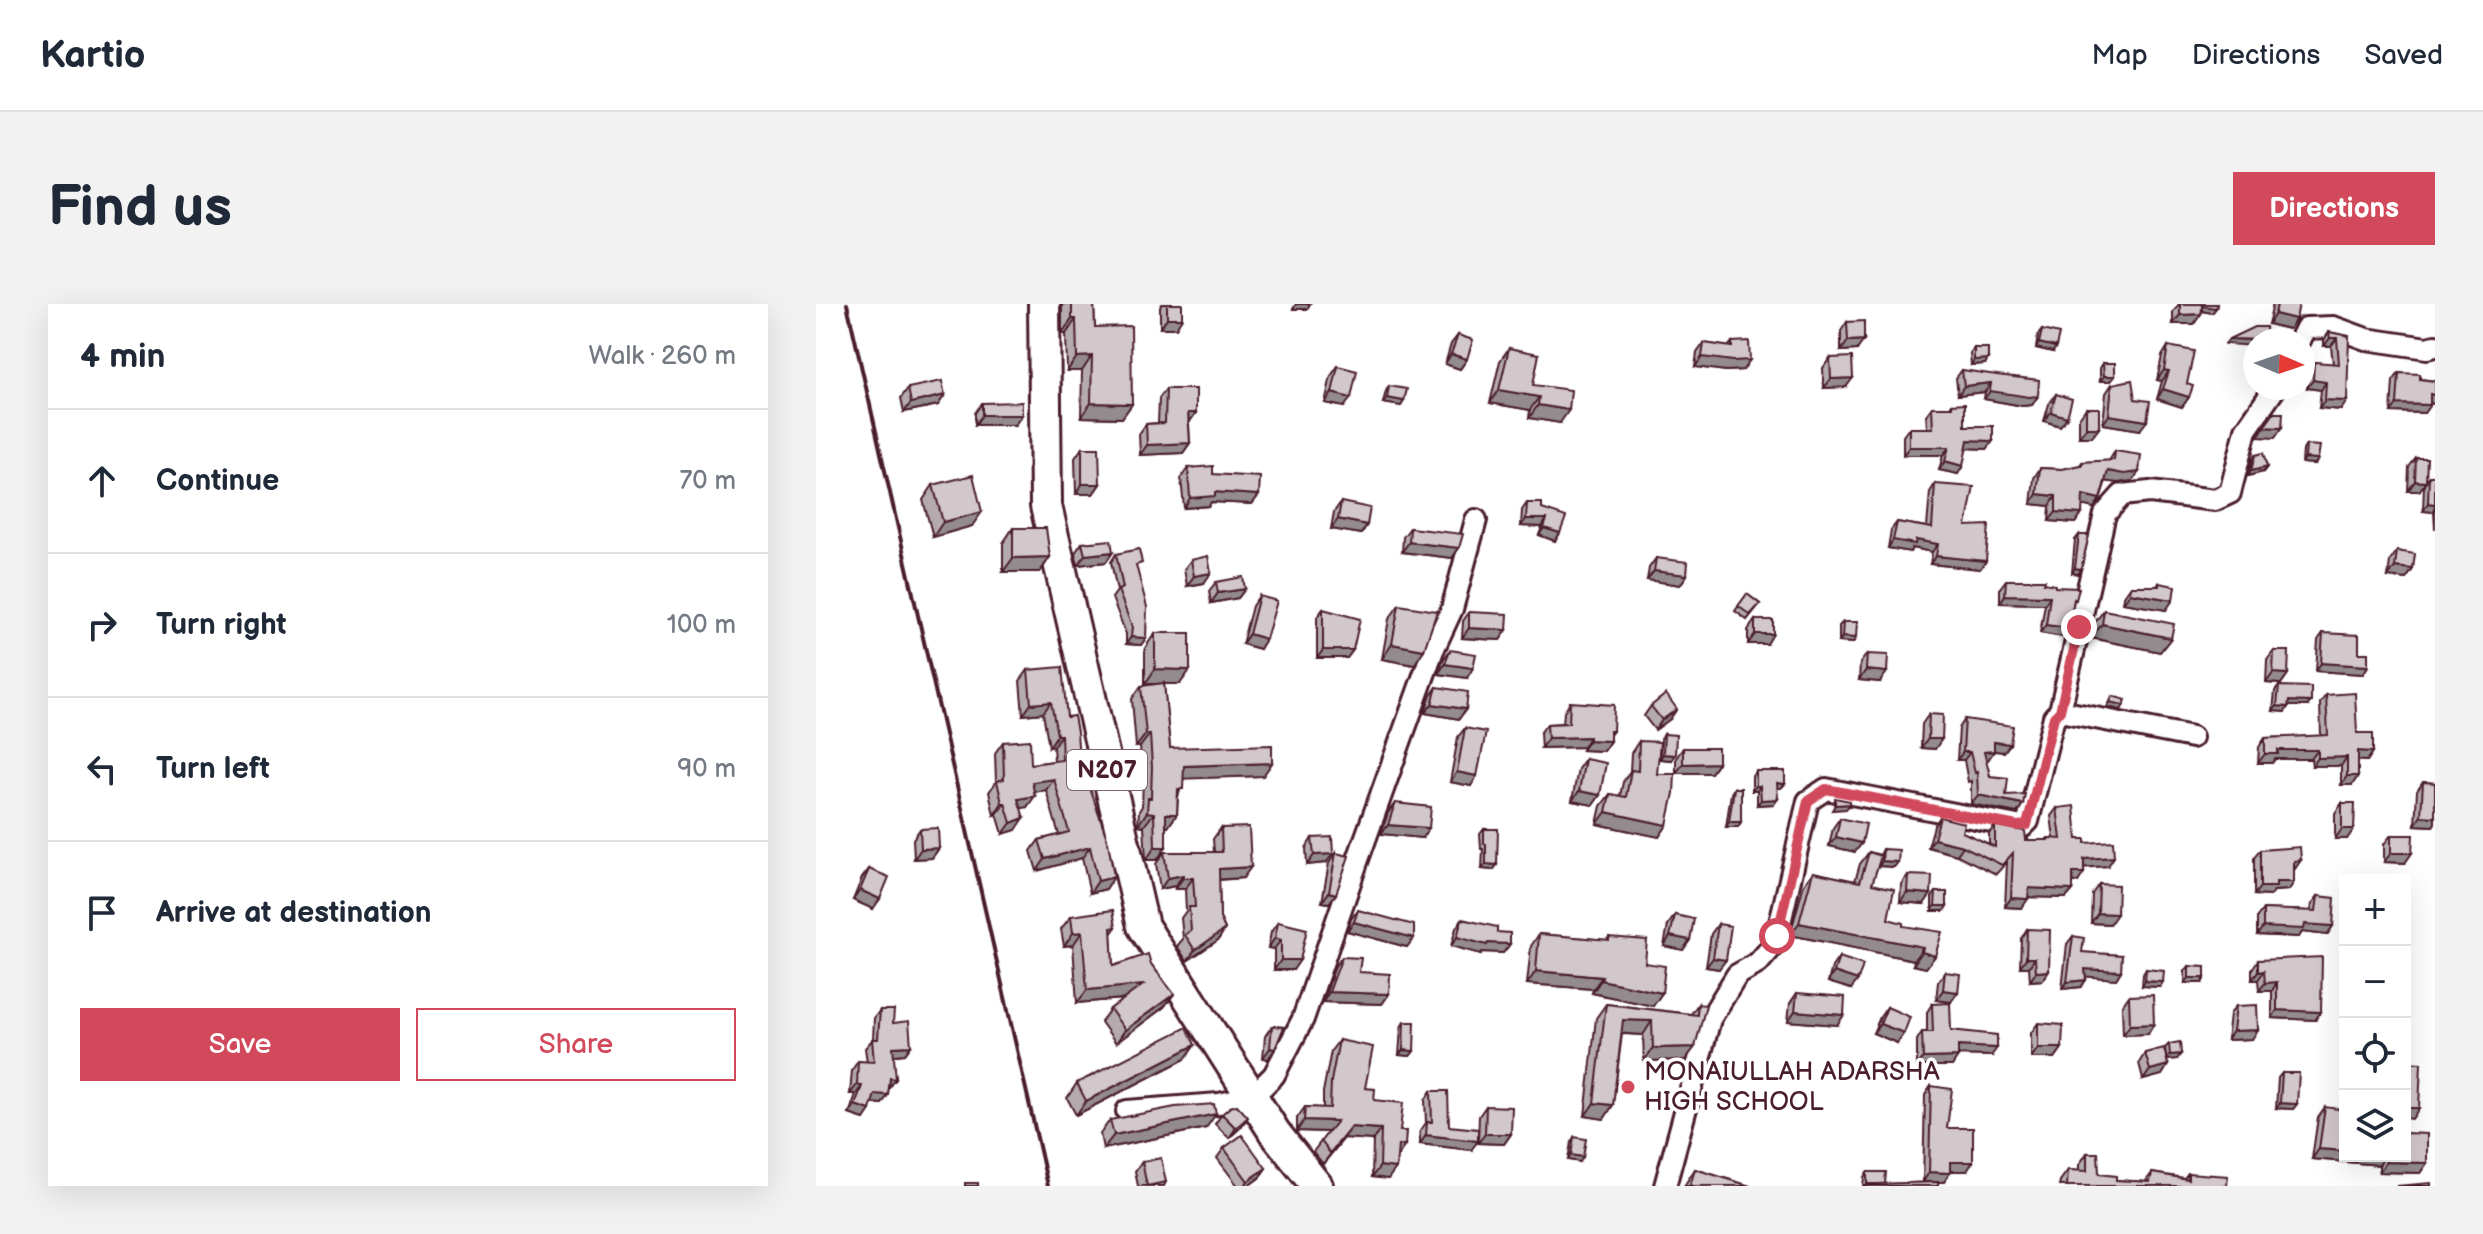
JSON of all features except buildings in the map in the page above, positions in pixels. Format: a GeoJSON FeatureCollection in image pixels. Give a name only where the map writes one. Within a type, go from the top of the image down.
{"type":"FeatureCollection","features":[{"type":"Feature","properties":{"kind":"highway","name":"N207"},"geometry":{"type":"LineString","coordinates":[[1044,304],[1046,506],[1143,926],[1275,1133],[1317,1186]]}},
{"type":"Feature","properties":{"kind":"street"},"geometry":{"type":"LineString","coordinates":[[2306,328],[2333,327],[2366,339],[2427,348],[2435,346]]}},
{"type":"Feature","properties":{"kind":"street"},"geometry":{"type":"LineString","coordinates":[[1665,1186],[1710,1019],[1737,975],[1758,963],[1777,936],[1808,801],[1826,789],[2022,827],[2028,821],[2054,717],[2060,711],[2105,514],[2122,495],[2150,492],[2215,500],[2230,493],[2246,430],[2267,400]]}},
{"type":"Feature","properties":{"kind":"street"},"geometry":{"type":"LineString","coordinates":[[1127,1111],[1219,1104],[1252,1097],[1274,1075],[1303,1019],[1433,650],[1452,609],[1476,520]]}},
{"type":"Feature","properties":{"kind":"street"},"geometry":{"type":"LineString","coordinates":[[2060,711],[2192,737]]}},
{"type":"Feature","properties":{"kind":"railway"},"geometry":{"type":"LineString","coordinates":[[847,304],[1048,1186]]}},
{"type":"Feature","properties":{"kind":"place","name":"MONAIULLAH ADARSHA HIGH SCHOOL"},"geometry":{"type":"Point","coordinates":[1628,1087]}},
{"type":"Feature","properties":{"kind":"route"},"geometry":{"type":"LineString","coordinates":[[1777,936],[1808,801],[1826,789],[2022,827],[2027,825],[2054,717],[2060,711],[2079,627]]}}]}
